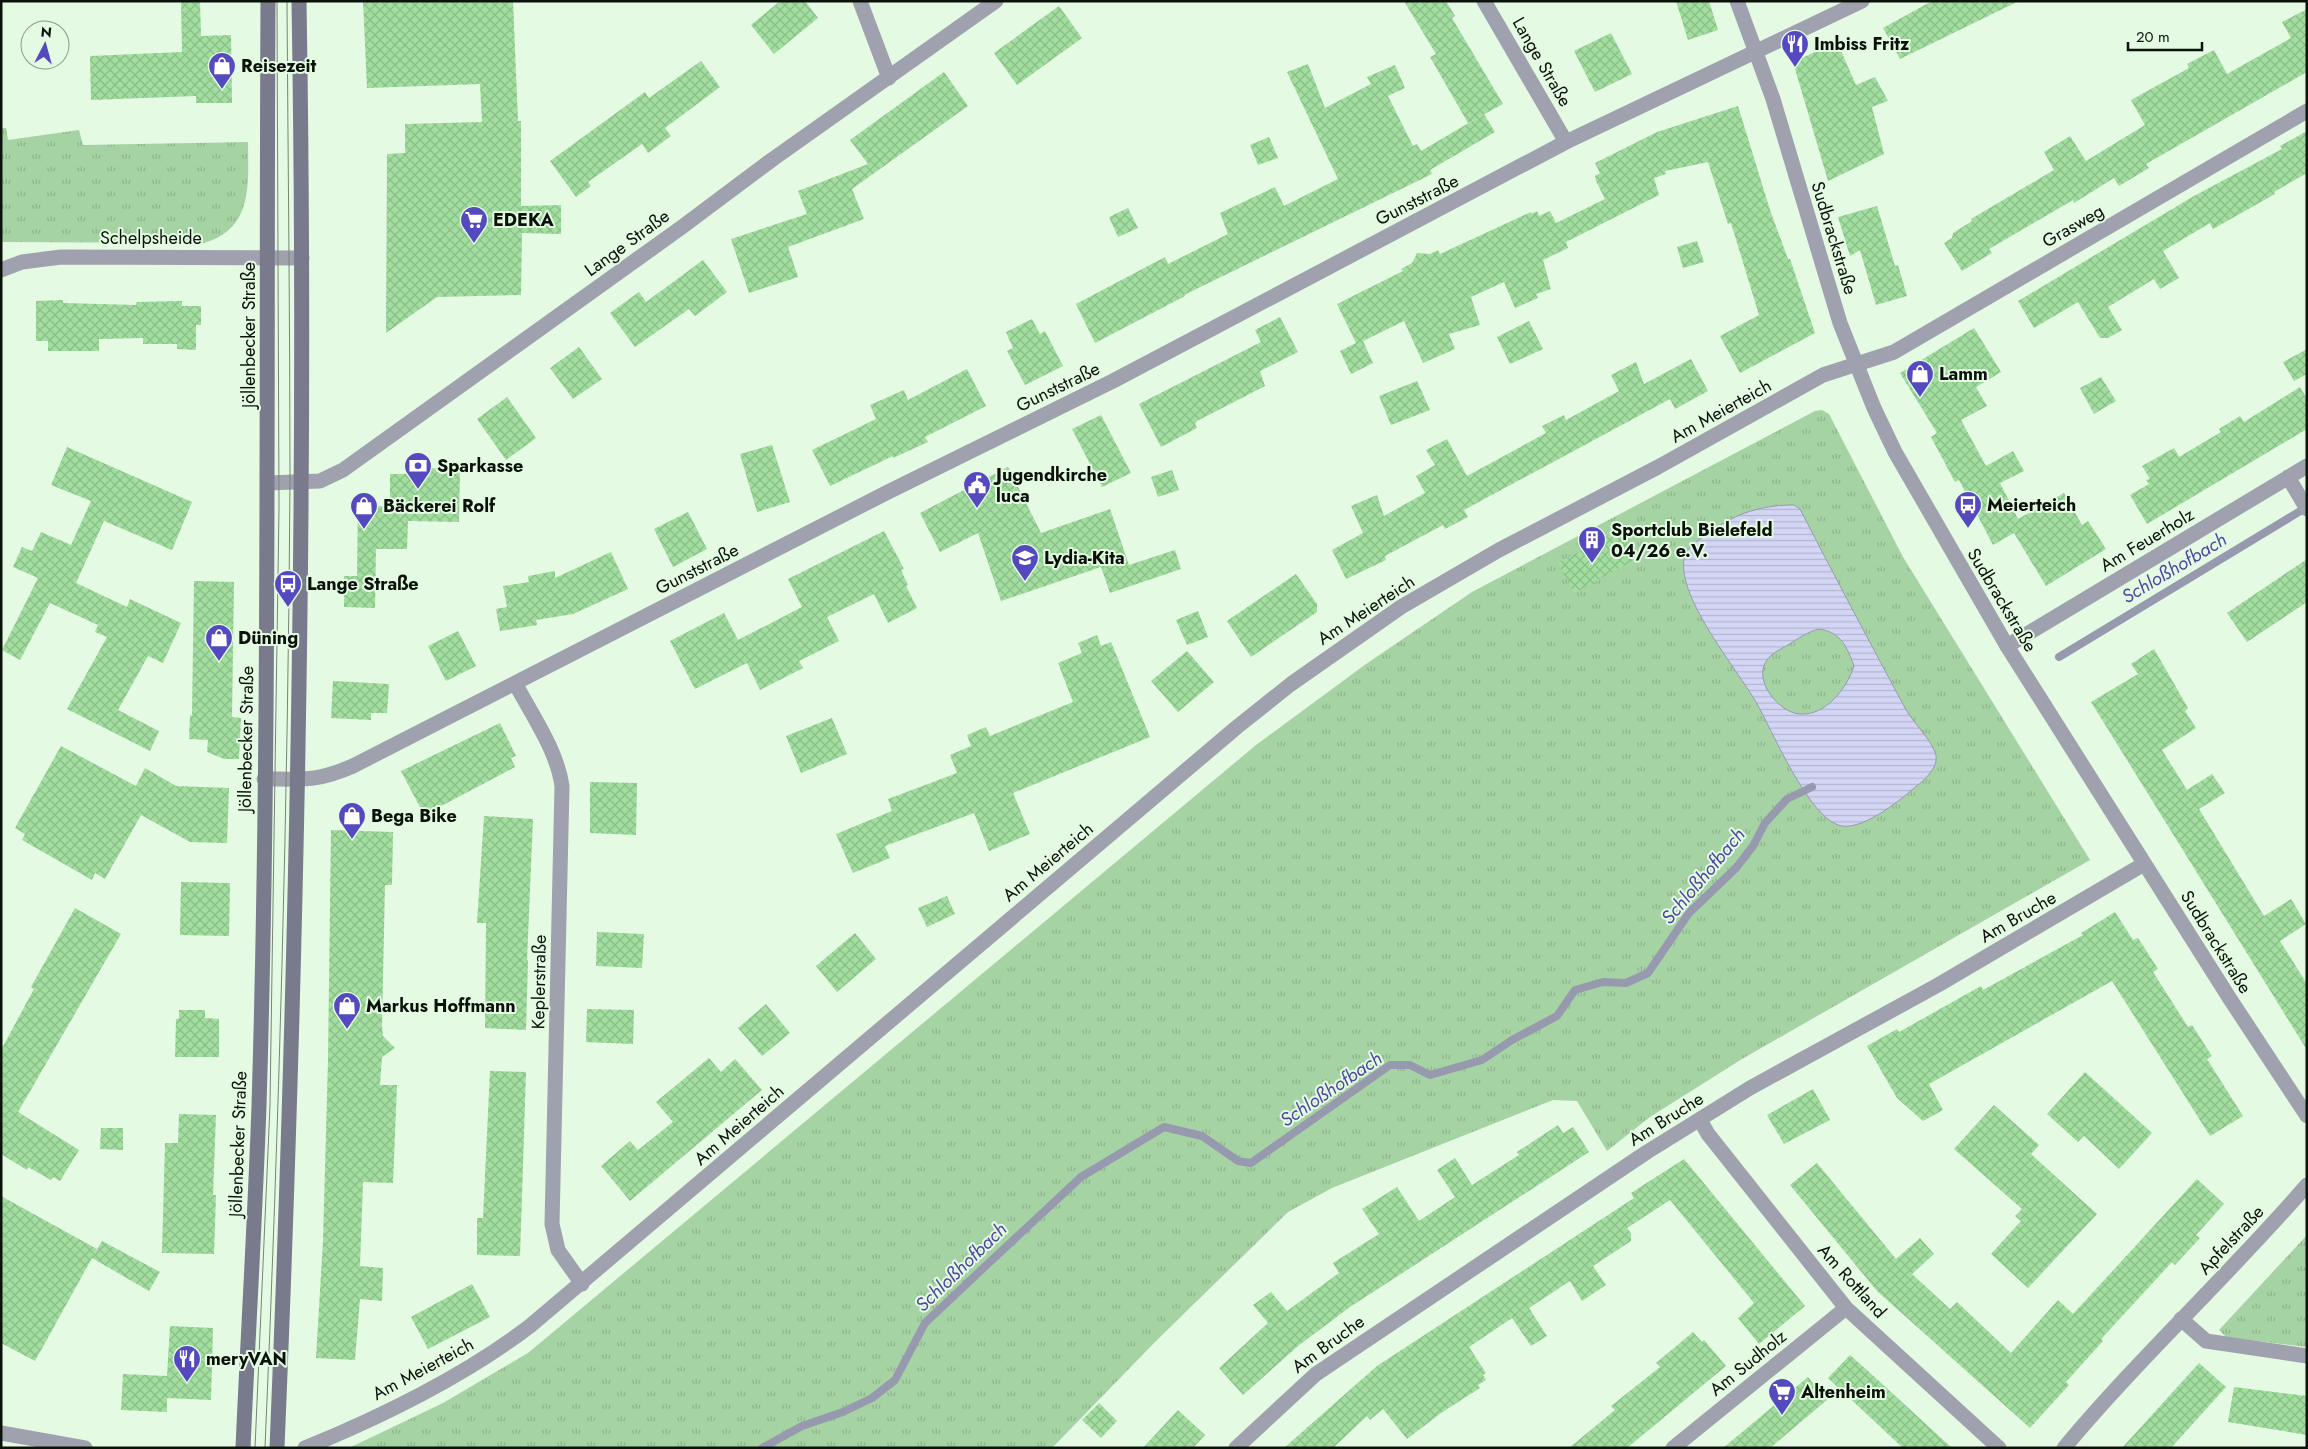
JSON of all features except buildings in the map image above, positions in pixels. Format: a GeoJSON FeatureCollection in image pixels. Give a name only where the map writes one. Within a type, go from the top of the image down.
{"type":"FeatureCollection","features":[{"type":"Feature","properties":{"kind":"main road","name":"Jöllenbecker Straße"},"geometry":{"type":"LineString","coordinates":[[243,1448],[259,1107],[268,483],[268,1]]}},
{"type":"Feature","properties":{"kind":"main road"},"geometry":{"type":"LineString","coordinates":[[277,1448],[291,1105],[303,483],[299,1]]}},
{"type":"Feature","properties":{"kind":"street"},"geometry":{"type":"LineString","coordinates":[[860,1],[889,78]]}},
{"type":"Feature","properties":{"kind":"street","name":"Lange Straße"},"geometry":{"type":"LineString","coordinates":[[268,483],[303,483],[331,477],[359,459],[773,159],[996,1]]}},
{"type":"Feature","properties":{"kind":"street","name":"Lange Straße"},"geometry":{"type":"LineString","coordinates":[[1484,1],[1566,142]]}},
{"type":"Feature","properties":{"kind":"street","name":"Sudbrackstraße"},"geometry":{"type":"LineString","coordinates":[[1737,1],[1756,53],[1855,364],[1895,452],[2007,646],[2144,864],[2307,1116]]}},
{"type":"Feature","properties":{"kind":"street","name":"Gunststraße"},"geometry":{"type":"LineString","coordinates":[[264,779],[314,780],[337,773],[888,492],[1113,381],[1566,142],[1862,1]]}},
{"type":"Feature","properties":{"kind":"street","name":"Grasweg"},"geometry":{"type":"LineString","coordinates":[[1855,364],[1873,361],[1894,352],[2307,110]]}},
{"type":"Feature","properties":{"kind":"street","name":"Schelpsheide"},"geometry":{"type":"LineString","coordinates":[[1,270],[22,262],[61,256],[302,258]]}},
{"type":"Feature","properties":{"kind":"street","name":"Am Meierteich"},"geometry":{"type":"LineString","coordinates":[[306,1448],[427,1391],[479,1362],[530,1326],[582,1284],[995,930],[1237,727],[1305,673],[1401,607],[1499,550],[1658,467],[1823,375],[1855,364]]}},
{"type":"Feature","properties":{"kind":"street","name":"Am Feuerholz"},"geometry":{"type":"LineString","coordinates":[[2007,646],[2307,466]]}},
{"type":"Feature","properties":{"kind":"street"},"geometry":{"type":"LineString","coordinates":[[2288,477],[2303,503]]}},
{"type":"Feature","properties":{"kind":"street","name":"Keplerstraße"},"geometry":{"type":"LineString","coordinates":[[515,683],[554,758],[560,772],[562,786],[552,1224],[558,1250],[582,1284]]}},
{"type":"Feature","properties":{"kind":"street","name":"Am Bruche"},"geometry":{"type":"LineString","coordinates":[[1236,1448],[1286,1399],[1323,1368],[1647,1152],[1750,1088],[1938,984],[2144,864]]}},
{"type":"Feature","properties":{"kind":"street","name":"Am Rottland"},"geometry":{"type":"LineString","coordinates":[[1700,1120],[1708,1134],[1846,1308],[1999,1448]]}},
{"type":"Feature","properties":{"kind":"street","name":"Apfelstraße"},"geometry":{"type":"LineString","coordinates":[[2064,1448],[2181,1318],[2235,1265],[2307,1185]]}},
{"type":"Feature","properties":{"kind":"street","name":"Am Sudholz"},"geometry":{"type":"LineString","coordinates":[[1673,1448],[1846,1308]]}},
{"type":"Feature","properties":{"kind":"street"},"geometry":{"type":"LineString","coordinates":[[2181,1318],[2206,1341],[2307,1356]]}},
{"type":"Feature","properties":{"kind":"street"},"geometry":{"type":"LineString","coordinates":[[1,1433],[85,1448]]}},
{"type":"Feature","properties":{"kind":"green space"},"geometry":{"type":"Polygon","coordinates":[[[1,128],[6,128],[8,140],[79,130],[83,145],[248,142],[248,173],[245,203],[240,216],[232,227],[220,236],[204,243],[1,242],[1,128]]]}},
{"type":"Feature","properties":{"kind":"green space"},"geometry":{"type":"Polygon","coordinates":[[[1822,410],[1829,414],[1903,557],[2090,860],[1742,1059],[1650,1117],[1607,1151],[1577,1101],[1553,1100],[1332,1188],[1288,1212],[1155,1342],[1052,1448],[349,1448],[443,1403],[528,1353],[1256,745],[1366,664],[1472,592],[1815,411],[1822,410]]]}},
{"type":"Feature","properties":{"kind":"green space"},"geometry":{"type":"Polygon","coordinates":[[[2307,1235],[2307,1347],[2226,1337],[2219,1330],[2307,1235]]]}},
{"type":"Feature","properties":{"kind":"water"},"geometry":{"type":"Polygon","coordinates":[[[1782,505],[1794,505],[1800,509],[1904,706],[1935,752],[1936,763],[1922,782],[1878,815],[1856,825],[1838,825],[1826,818],[1803,789],[1756,702],[1697,610],[1688,589],[1684,571],[1685,555],[1689,548],[1720,525],[1740,515],[1750,511],[1782,505]],[[1819,629],[1811,632],[1777,651],[1771,655],[1763,668],[1765,686],[1770,694],[1776,702],[1792,712],[1800,714],[1809,713],[1827,705],[1841,691],[1851,674],[1854,666],[1846,647],[1838,637],[1819,629]]]}},
{"type":"Feature","properties":{"kind":"waterway","name":"Schloßhofbach"},"geometry":{"type":"LineString","coordinates":[[2059,657],[2307,507]]}},
{"type":"Feature","properties":{"kind":"waterway","name":"Schloßhofbach"},"geometry":{"type":"LineString","coordinates":[[762,1448],[802,1426],[843,1412],[872,1398],[895,1380],[925,1323],[977,1274],[1081,1177],[1164,1127],[1202,1136],[1238,1161],[1251,1163],[1390,1065],[1410,1065],[1430,1075],[1482,1060],[1512,1040],[1557,1016],[1575,990],[1603,982],[1626,983],[1648,973],[1689,913],[1736,868],[1753,846],[1765,823],[1787,799],[1812,787]]}},
{"type":"Feature","properties":{"kind":"tram line"},"geometry":{"type":"LineString","coordinates":[[255,1448],[270,1105],[279,508],[277,1]]}},
{"type":"Feature","properties":{"kind":"tram line"},"geometry":{"type":"LineString","coordinates":[[265,1448],[279,1085],[287,723],[290,481],[287,1]]}},
{"type":"Feature","properties":{"kind":"place","name":"Imbiss Fritz"},"geometry":{"type":"Point","coordinates":[1795,68]}},
{"type":"Feature","properties":{"kind":"place","name":"Reisezeit"},"geometry":{"type":"Point","coordinates":[222,90]}},
{"type":"Feature","properties":{"kind":"place","name":"EDEKA"},"geometry":{"type":"Point","coordinates":[474,244]}},
{"type":"Feature","properties":{"kind":"place","name":"Lamm"},"geometry":{"type":"Point","coordinates":[1920,398]}},
{"type":"Feature","properties":{"kind":"place","name":"Sparkasse"},"geometry":{"type":"Point","coordinates":[418,490]}},
{"type":"Feature","properties":{"kind":"place","name":"Jugendkirche luca"},"geometry":{"type":"Point","coordinates":[977,509]}},
{"type":"Feature","properties":{"kind":"place","name":"Meierteich"},"geometry":{"type":"Point","coordinates":[1968,529]}},
{"type":"Feature","properties":{"kind":"place","name":"Bäckerei Rolf"},"geometry":{"type":"Point","coordinates":[364,530]}},
{"type":"Feature","properties":{"kind":"place","name":"Sportclub Bielefeld 04/26 e.V."},"geometry":{"type":"Point","coordinates":[1592,564]}},
{"type":"Feature","properties":{"kind":"place","name":"Lydia-Kita"},"geometry":{"type":"Point","coordinates":[1025,582]}},
{"type":"Feature","properties":{"kind":"place","name":"Lange Straße"},"geometry":{"type":"Point","coordinates":[288,608]}},
{"type":"Feature","properties":{"kind":"place","name":"Düning"},"geometry":{"type":"Point","coordinates":[219,662]}},
{"type":"Feature","properties":{"kind":"place","name":"Bega Bike"},"geometry":{"type":"Point","coordinates":[352,840]}},
{"type":"Feature","properties":{"kind":"place","name":"Markus Hoffmann"},"geometry":{"type":"Point","coordinates":[347,1030]}},
{"type":"Feature","properties":{"kind":"place","name":"meryVAN"},"geometry":{"type":"Point","coordinates":[187,1383]}},
{"type":"Feature","properties":{"kind":"place","name":"Altenheim"},"geometry":{"type":"Point","coordinates":[1782,1416]}}]}
